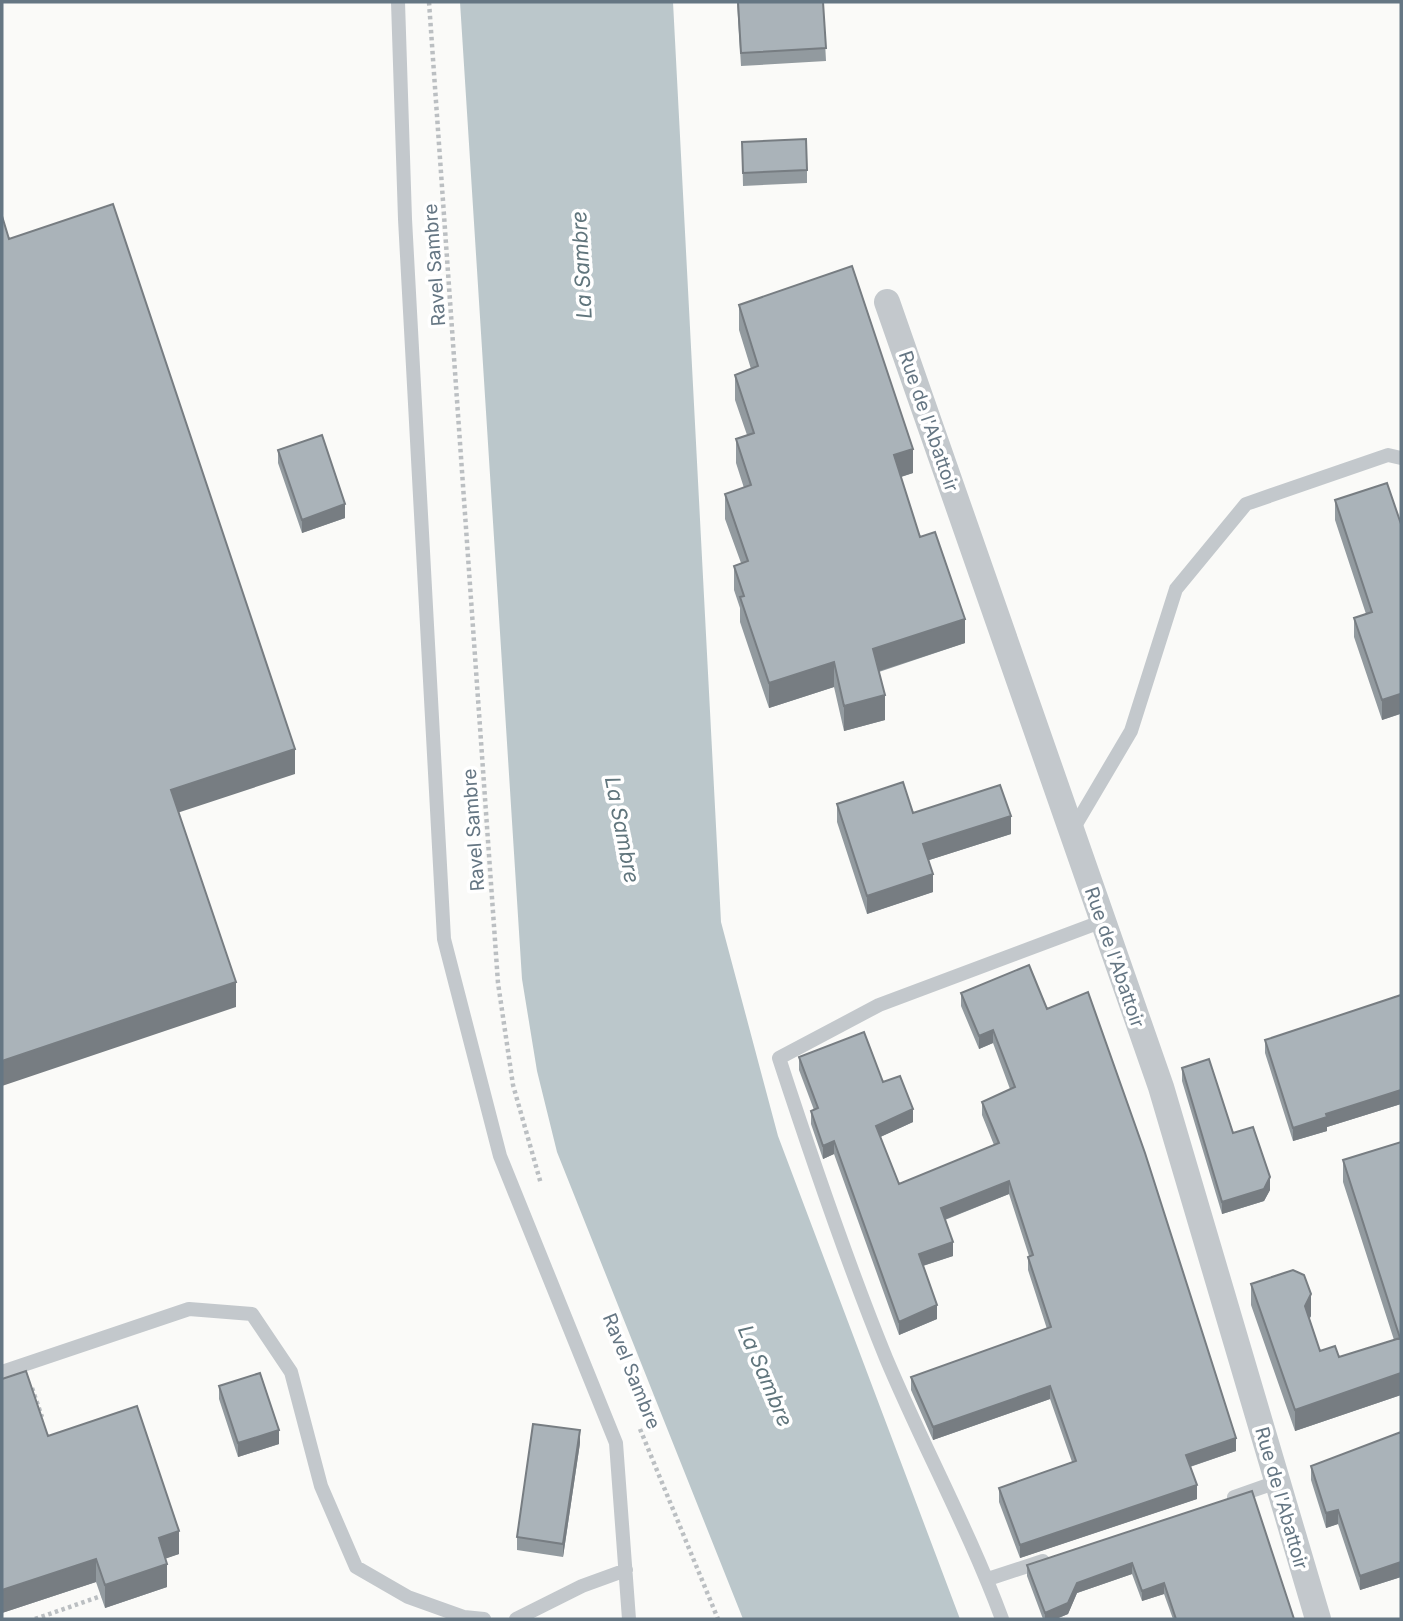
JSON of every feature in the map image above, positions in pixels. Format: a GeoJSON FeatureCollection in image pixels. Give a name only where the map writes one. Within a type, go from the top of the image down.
{"type":"FeatureCollection","features":[{"type":"Feature","properties":{"kind":"street","name":"Rue de l'Abattoir"},"geometry":{"type":"LineString","coordinates":[[887,302],[1161,1087],[1318,1619]]}},
{"type":"Feature","properties":{"kind":"lane"},"geometry":{"type":"LineString","coordinates":[[398,2],[405,219],[444,939],[500,1156],[616,1443],[629,1619]]}},
{"type":"Feature","properties":{"kind":"lane"},"geometry":{"type":"LineString","coordinates":[[1072,831],[1131,731],[1176,589],[1246,504],[1388,455],[1401,458]]}},
{"type":"Feature","properties":{"kind":"lane"},"geometry":{"type":"LineString","coordinates":[[1002,1619],[988,1579],[886,1358],[817,1172],[779,1058],[879,1005],[1102,921]]}},
{"type":"Feature","properties":{"kind":"lane"},"geometry":{"type":"LineString","coordinates":[[2,1372],[189,1310],[252,1314],[291,1372],[321,1486],[356,1567],[408,1597],[464,1617],[484,1619]]}},
{"type":"Feature","properties":{"kind":"lane"},"geometry":{"type":"LineString","coordinates":[[1225,1500],[1278,1482]]}},
{"type":"Feature","properties":{"kind":"lane"},"geometry":{"type":"LineString","coordinates":[[988,1579],[1054,1557]]}},
{"type":"Feature","properties":{"kind":"lane"},"geometry":{"type":"LineString","coordinates":[[516,1619],[582,1586],[626,1570]]}},
{"type":"Feature","properties":{"kind":"path","name":"Ravel Sambre"},"geometry":{"type":"LineString","coordinates":[[429,2],[498,983],[513,1085],[545,1192]]}},
{"type":"Feature","properties":{"kind":"path","name":"Ravel Sambre"},"geometry":{"type":"LineString","coordinates":[[639,1425],[718,1619]]}},
{"type":"Feature","properties":{"kind":"path"},"geometry":{"type":"LineString","coordinates":[[35,1619],[108,1594]]}},
{"type":"Feature","properties":{"kind":"water","name":"La Sambre"},"geometry":{"type":"Polygon","coordinates":[[[460,2],[673,2],[721,922],[778,1136],[960,1619],[743,1619],[557,1152],[537,1071],[522,979],[460,2]]]}},
{"type":"Feature","properties":{"kind":"building"},"geometry":{"type":"Polygon","coordinates":[[[738,2],[823,2],[826,48],[741,53],[738,2]]]}},
{"type":"Feature","properties":{"kind":"building"},"geometry":{"type":"Polygon","coordinates":[[[806,139],[807,170],[743,173],[742,142],[806,139]]]}},
{"type":"Feature","properties":{"kind":"building"},"geometry":{"type":"Polygon","coordinates":[[[113,204],[295,749],[171,790],[236,982],[2,1061],[2,216],[9,239],[113,204]]]}},
{"type":"Feature","properties":{"kind":"building"},"geometry":{"type":"Polygon","coordinates":[[[852,266],[913,449],[894,455],[920,537],[935,532],[965,619],[873,649],[885,695],[844,706],[834,662],[769,683],[740,597],[744,596],[734,566],[748,561],[725,494],[751,485],[736,439],[754,433],[735,375],[758,366],[739,305],[852,266]]]}},
{"type":"Feature","properties":{"kind":"building"},"geometry":{"type":"Polygon","coordinates":[[[322,435],[345,504],[302,520],[278,450],[322,435]]]}},
{"type":"Feature","properties":{"kind":"building"},"geometry":{"type":"Polygon","coordinates":[[[1387,483],[1401,524],[1401,698],[1400,694],[1382,700],[1354,618],[1372,612],[1335,500],[1387,483]]]}},
{"type":"Feature","properties":{"kind":"building"},"geometry":{"type":"Polygon","coordinates":[[[903,782],[913,813],[1000,785],[1011,816],[923,844],[933,874],[867,896],[837,804],[903,782]]]}},
{"type":"Feature","properties":{"kind":"building"},"geometry":{"type":"Polygon","coordinates":[[[1029,965],[1047,1009],[1088,992],[1145,1153],[1236,1438],[1186,1455],[1197,1485],[1020,1545],[999,1488],[1076,1461],[1050,1386],[933,1427],[911,1377],[1051,1327],[1028,1257],[1033,1255],[1009,1181],[941,1208],[953,1242],[919,1254],[937,1305],[899,1322],[834,1141],[823,1146],[811,1111],[818,1108],[799,1057],[864,1032],[883,1082],[900,1076],[913,1109],[876,1126],[899,1184],[999,1143],[982,1102],[1015,1087],[993,1030],[979,1036],[961,993],[1029,965]]]}},
{"type":"Feature","properties":{"kind":"building"},"geometry":{"type":"Polygon","coordinates":[[[1401,995],[1401,1090],[1326,1114],[1327,1117],[1293,1128],[1265,1040],[1401,995]]]}},
{"type":"Feature","properties":{"kind":"building"},"geometry":{"type":"Polygon","coordinates":[[[1209,1059],[1233,1133],[1253,1127],[1270,1177],[1264,1189],[1222,1202],[1182,1068],[1209,1059]]]}},
{"type":"Feature","properties":{"kind":"building"},"geometry":{"type":"Polygon","coordinates":[[[1401,1142],[1401,1373],[1295,1410],[1251,1284],[1293,1270],[1304,1275],[1311,1294],[1305,1306],[1320,1351],[1335,1346],[1339,1357],[1400,1338],[1343,1160],[1401,1142]]]}},
{"type":"Feature","properties":{"kind":"building"},"geometry":{"type":"Polygon","coordinates":[[[26,1371],[48,1436],[137,1406],[179,1531],[159,1538],[167,1564],[105,1585],[96,1559],[2,1590],[2,1379],[26,1371]]]}},
{"type":"Feature","properties":{"kind":"building"},"geometry":{"type":"Polygon","coordinates":[[[260,1373],[279,1430],[238,1443],[219,1386],[260,1373]]]}},
{"type":"Feature","properties":{"kind":"building"},"geometry":{"type":"Polygon","coordinates":[[[533,1424],[580,1430],[563,1544],[517,1537],[533,1424]]]}},
{"type":"Feature","properties":{"kind":"building"},"geometry":{"type":"Polygon","coordinates":[[[1401,1432],[1401,1562],[1360,1576],[1338,1510],[1326,1513],[1311,1466],[1401,1432]]]}},
{"type":"Feature","properties":{"kind":"building"},"geometry":{"type":"Polygon","coordinates":[[[1252,1491],[1294,1619],[1176,1619],[1164,1583],[1142,1591],[1132,1563],[1077,1583],[1068,1603],[1045,1613],[1027,1565],[1252,1491]]]}}]}
